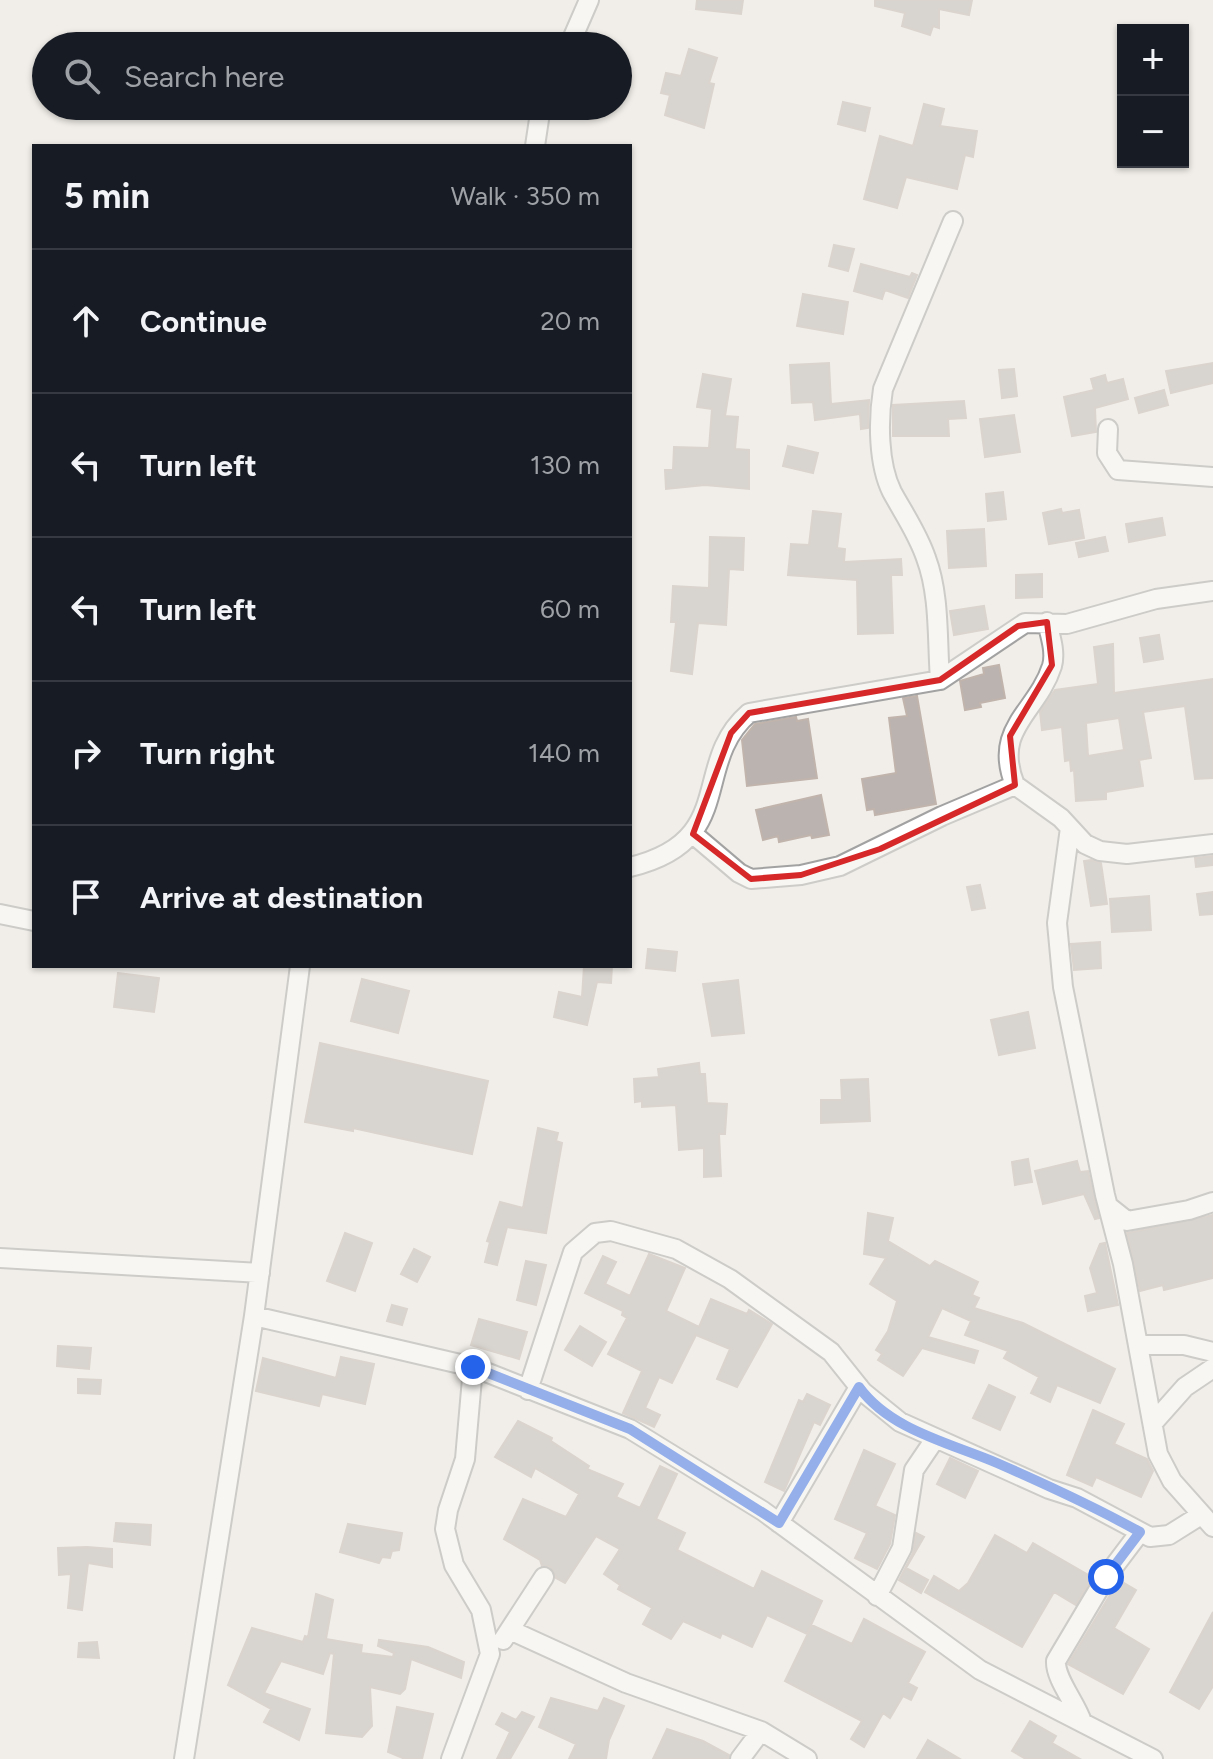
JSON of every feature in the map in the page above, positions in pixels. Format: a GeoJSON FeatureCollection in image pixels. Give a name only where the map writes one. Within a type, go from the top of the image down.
{"type":"FeatureCollection","features":[{"type":"Feature","properties":{"kind":"street"},"geometry":{"type":"LineString","coordinates":[[575,32],[589,0]]}},
{"type":"Feature","properties":{"kind":"street"},"geometry":{"type":"LineString","coordinates":[[535,144],[539,120]]}},
{"type":"Feature","properties":{"kind":"street"},"geometry":{"type":"LineString","coordinates":[[940,680],[933,581],[913,526],[893,493],[885,472],[880,409],[883,389],[953,221]]}},
{"type":"Feature","properties":{"kind":"street"},"geometry":{"type":"LineString","coordinates":[[1108,429],[1107,453],[1118,470],[1213,477]]}},
{"type":"Feature","properties":{"kind":"street"},"geometry":{"type":"LineString","coordinates":[[632,866],[662,856],[693,834],[731,733],[749,713],[940,680],[1018,626],[1034,621],[1089,620],[1156,599],[1213,591]]}},
{"type":"Feature","properties":{"kind":"street"},"geometry":{"type":"LineString","coordinates":[[1047,622],[1052,665],[1014,727],[1008,744],[1010,770],[1015,785],[1070,828],[1085,844],[1100,851],[1127,854],[1213,844]]}},
{"type":"Feature","properties":{"kind":"street"},"geometry":{"type":"LineString","coordinates":[[693,834],[739,873],[751,879],[801,875],[840,866],[942,816],[1015,785]]}},
{"type":"Feature","properties":{"kind":"street"},"geometry":{"type":"LineString","coordinates":[[528,1390],[573,1252],[581,1241],[595,1233],[611,1231],[676,1249],[730,1279],[831,1352],[859,1387],[900,1422],[1077,1498],[1140,1532],[1159,1538],[1207,1521],[1172,1481],[1158,1454],[1140,1345],[1108,1206],[1059,950],[1061,874],[1070,828]]}},
{"type":"Feature","properties":{"kind":"street"},"geometry":{"type":"LineString","coordinates":[[0,914],[32,921]]}},
{"type":"Feature","properties":{"kind":"street"},"geometry":{"type":"LineString","coordinates":[[184,1759],[254,1316],[300,968]]}},
{"type":"Feature","properties":{"kind":"street"},"geometry":{"type":"LineString","coordinates":[[1108,1206],[1127,1221],[1213,1202]]}},
{"type":"Feature","properties":{"kind":"street"},"geometry":{"type":"LineString","coordinates":[[0,1258],[260,1273]]}},
{"type":"Feature","properties":{"kind":"street"},"geometry":{"type":"LineString","coordinates":[[254,1316],[473,1367],[630,1429],[779,1523],[980,1670],[1153,1759]]}},
{"type":"Feature","properties":{"kind":"street"},"geometry":{"type":"LineString","coordinates":[[1140,1345],[1184,1345],[1213,1352]]}},
{"type":"Feature","properties":{"kind":"street"},"geometry":{"type":"LineString","coordinates":[[473,1367],[465,1459],[445,1529],[454,1565],[481,1610],[490,1645],[489,1662]]}},
{"type":"Feature","properties":{"kind":"street"},"geometry":{"type":"LineString","coordinates":[[1153,1423],[1185,1387],[1213,1368]]}},
{"type":"Feature","properties":{"kind":"street"},"geometry":{"type":"LineString","coordinates":[[779,1523],[859,1387]]}},
{"type":"Feature","properties":{"kind":"street"},"geometry":{"type":"LineString","coordinates":[[877,1596],[902,1548],[914,1470],[935,1439]]}},
{"type":"Feature","properties":{"kind":"street"},"geometry":{"type":"LineString","coordinates":[[1082,1722],[1075,1700],[1056,1674],[1056,1661],[1106,1577],[1140,1532]]}},
{"type":"Feature","properties":{"kind":"street"},"geometry":{"type":"LineString","coordinates":[[451,1759],[489,1662],[544,1577]]}},
{"type":"Feature","properties":{"kind":"street"},"geometry":{"type":"LineString","coordinates":[[510,1630],[626,1683],[761,1731],[807,1759]]}},
{"type":"Feature","properties":{"kind":"street"},"geometry":{"type":"LineString","coordinates":[[740,1759],[761,1731]]}},
{"type":"Feature","properties":{"kind":"highlighted area"},"geometry":{"type":"Polygon","coordinates":[[[1047,622],[1052,665],[1010,736],[1015,785],[880,849],[801,875],[751,879],[693,834],[731,733],[749,713],[940,680],[1018,626],[1047,622]]]}},
{"type":"Feature","properties":{"kind":"building"},"geometry":{"type":"Polygon","coordinates":[[[697,0],[743,0],[741,14],[696,9],[697,0]]]}},
{"type":"Feature","properties":{"kind":"building"},"geometry":{"type":"Polygon","coordinates":[[[875,0],[972,0],[969,15],[939,9],[939,28],[933,26],[930,35],[902,26],[905,13],[875,6],[875,0]]]}},
{"type":"Feature","properties":{"kind":"building"},"geometry":{"type":"Polygon","coordinates":[[[689,49],[717,58],[709,83],[714,84],[704,128],[665,115],[670,95],[661,93],[666,73],[681,76],[689,49]]]}},
{"type":"Feature","properties":{"kind":"building"},"geometry":{"type":"Polygon","coordinates":[[[843,102],[870,108],[865,131],[838,124],[843,102]]]}},
{"type":"Feature","properties":{"kind":"building"},"geometry":{"type":"Polygon","coordinates":[[[924,104],[944,109],[940,126],[977,131],[973,157],[965,155],[957,189],[906,177],[897,208],[864,199],[880,136],[913,146],[924,104]]]}},
{"type":"Feature","properties":{"kind":"building"},"geometry":{"type":"Polygon","coordinates":[[[834,245],[854,249],[848,271],[829,266],[834,245]]]}},
{"type":"Feature","properties":{"kind":"building"},"geometry":{"type":"Polygon","coordinates":[[[861,264],[910,277],[912,273],[917,275],[908,298],[885,290],[882,299],[854,291],[861,264]]]}},
{"type":"Feature","properties":{"kind":"building"},"geometry":{"type":"Polygon","coordinates":[[[803,294],[848,302],[843,334],[797,326],[803,294]]]}},
{"type":"Feature","properties":{"kind":"building"},"geometry":{"type":"Polygon","coordinates":[[[829,363],[831,404],[869,400],[868,428],[861,429],[860,414],[815,420],[813,402],[792,403],[790,365],[829,363]]]}},
{"type":"Feature","properties":{"kind":"building"},"geometry":{"type":"Polygon","coordinates":[[[1213,363],[1213,383],[1171,393],[1166,371],[1213,363]]]}},
{"type":"Feature","properties":{"kind":"building"},"geometry":{"type":"Polygon","coordinates":[[[1014,369],[1017,396],[1002,398],[999,370],[1014,369]]]}},
{"type":"Feature","properties":{"kind":"building"},"geometry":{"type":"Polygon","coordinates":[[[703,374],[731,379],[725,416],[738,417],[735,449],[749,450],[749,489],[705,485],[666,489],[665,470],[673,470],[674,447],[709,448],[712,409],[697,407],[703,374]]]}},
{"type":"Feature","properties":{"kind":"building"},"geometry":{"type":"Polygon","coordinates":[[[1105,375],[1107,383],[1123,379],[1128,399],[1095,408],[1096,432],[1072,436],[1064,397],[1094,390],[1091,379],[1105,375]]]}},
{"type":"Feature","properties":{"kind":"building"},"geometry":{"type":"Polygon","coordinates":[[[1164,390],[1168,405],[1139,413],[1135,398],[1164,390]]]}},
{"type":"Feature","properties":{"kind":"building"},"geometry":{"type":"Polygon","coordinates":[[[964,401],[966,418],[948,419],[949,436],[893,436],[893,405],[964,401]]]}},
{"type":"Feature","properties":{"kind":"building"},"geometry":{"type":"Polygon","coordinates":[[[1014,415],[1020,452],[985,457],[980,419],[1014,415]]]}},
{"type":"Feature","properties":{"kind":"building"},"geometry":{"type":"Polygon","coordinates":[[[788,446],[818,453],[813,473],[783,466],[788,446]]]}},
{"type":"Feature","properties":{"kind":"building"},"geometry":{"type":"Polygon","coordinates":[[[1003,492],[1006,519],[988,521],[986,494],[1003,492]]]}},
{"type":"Feature","properties":{"kind":"building"},"geometry":{"type":"Polygon","coordinates":[[[1061,509],[1062,513],[1079,510],[1084,538],[1049,544],[1043,513],[1061,509]]]}},
{"type":"Feature","properties":{"kind":"building"},"geometry":{"type":"Polygon","coordinates":[[[813,511],[841,514],[837,548],[845,549],[844,562],[901,559],[902,575],[891,575],[893,633],[858,634],[857,580],[788,575],[791,544],[809,545],[813,511]]]}},
{"type":"Feature","properties":{"kind":"building"},"geometry":{"type":"Polygon","coordinates":[[[1162,518],[1165,535],[1129,542],[1126,524],[1162,518]]]}},
{"type":"Feature","properties":{"kind":"building"},"geometry":{"type":"Polygon","coordinates":[[[984,529],[986,566],[949,568],[947,531],[984,529]]]}},
{"type":"Feature","properties":{"kind":"building"},"geometry":{"type":"Polygon","coordinates":[[[710,537],[744,538],[743,570],[729,569],[726,625],[698,623],[692,674],[671,671],[676,622],[671,622],[673,586],[709,588],[710,537]]]}},
{"type":"Feature","properties":{"kind":"building"},"geometry":{"type":"Polygon","coordinates":[[[1105,537],[1108,551],[1079,557],[1076,543],[1105,537]]]}},
{"type":"Feature","properties":{"kind":"building"},"geometry":{"type":"Polygon","coordinates":[[[1042,574],[1042,597],[1016,598],[1016,575],[1042,574]]]}},
{"type":"Feature","properties":{"kind":"building"},"geometry":{"type":"Polygon","coordinates":[[[984,606],[988,629],[954,635],[950,611],[984,606]]]}},
{"type":"Feature","properties":{"kind":"building"},"geometry":{"type":"Polygon","coordinates":[[[1159,635],[1163,659],[1144,662],[1140,638],[1159,635]]]}},
{"type":"Feature","properties":{"kind":"building"},"geometry":{"type":"Polygon","coordinates":[[[1113,644],[1114,693],[1213,679],[1213,778],[1195,779],[1185,706],[1143,712],[1151,758],[1139,760],[1143,786],[1106,792],[1106,799],[1076,801],[1074,770],[1071,771],[1070,760],[1065,761],[1062,727],[1042,730],[1040,712],[1055,690],[1098,684],[1094,647],[1113,644]],[[1119,718],[1086,723],[1088,756],[1124,750],[1119,718]]]}},
{"type":"Feature","properties":{"kind":"building"},"geometry":{"type":"Polygon","coordinates":[[[999,665],[1005,698],[965,710],[960,681],[984,674],[983,668],[999,665]]]}},
{"type":"Feature","properties":{"kind":"building"},"geometry":{"type":"Polygon","coordinates":[[[917,696],[936,804],[875,815],[874,809],[867,810],[862,779],[896,773],[889,718],[907,716],[903,698],[917,696]]]}},
{"type":"Feature","properties":{"kind":"building"},"geometry":{"type":"Polygon","coordinates":[[[796,717],[797,721],[808,719],[817,778],[747,786],[742,740],[755,724],[796,717]]]}},
{"type":"Feature","properties":{"kind":"building"},"geometry":{"type":"Polygon","coordinates":[[[821,795],[829,835],[812,838],[811,835],[779,842],[778,836],[763,840],[756,810],[821,795]]]}},
{"type":"Feature","properties":{"kind":"building"},"geometry":{"type":"Polygon","coordinates":[[[1213,856],[1213,865],[1196,867],[1195,858],[1213,856]]]}},
{"type":"Feature","properties":{"kind":"building"},"geometry":{"type":"Polygon","coordinates":[[[1084,861],[1101,863],[1107,904],[1091,906],[1084,861]]]}},
{"type":"Feature","properties":{"kind":"building"},"geometry":{"type":"Polygon","coordinates":[[[980,885],[985,908],[972,910],[967,887],[980,885]]]}},
{"type":"Feature","properties":{"kind":"building"},"geometry":{"type":"Polygon","coordinates":[[[1213,892],[1213,914],[1200,915],[1197,894],[1213,892]]]}},
{"type":"Feature","properties":{"kind":"building"},"geometry":{"type":"Polygon","coordinates":[[[1149,896],[1151,930],[1112,932],[1110,899],[1149,896]]]}},
{"type":"Feature","properties":{"kind":"building"},"geometry":{"type":"Polygon","coordinates":[[[1100,942],[1101,968],[1074,970],[1071,944],[1100,942]]]}},
{"type":"Feature","properties":{"kind":"building"},"geometry":{"type":"Polygon","coordinates":[[[648,949],[677,952],[675,971],[646,968],[648,949]]]}},
{"type":"Feature","properties":{"kind":"building"},"geometry":{"type":"Polygon","coordinates":[[[584,968],[612,968],[611,983],[597,982],[587,1025],[554,1017],[559,992],[582,997],[584,968]]]}},
{"type":"Feature","properties":{"kind":"building"},"geometry":{"type":"Polygon","coordinates":[[[118,973],[159,978],[154,1012],[114,1007],[118,973]]]}},
{"type":"Feature","properties":{"kind":"building"},"geometry":{"type":"Polygon","coordinates":[[[362,979],[409,991],[398,1033],[351,1021],[362,979]]]}},
{"type":"Feature","properties":{"kind":"building"},"geometry":{"type":"Polygon","coordinates":[[[738,980],[744,1033],[712,1036],[703,984],[738,980]]]}},
{"type":"Feature","properties":{"kind":"building"},"geometry":{"type":"Polygon","coordinates":[[[1028,1012],[1035,1048],[999,1055],[991,1020],[1028,1012]]]}},
{"type":"Feature","properties":{"kind":"building"},"geometry":{"type":"Polygon","coordinates":[[[320,1043],[488,1081],[472,1154],[353,1128],[353,1131],[305,1122],[320,1043]]]}},
{"type":"Feature","properties":{"kind":"building"},"geometry":{"type":"Polygon","coordinates":[[[699,1063],[700,1074],[705,1074],[707,1103],[727,1104],[725,1134],[719,1134],[721,1176],[704,1177],[704,1148],[679,1150],[676,1105],[642,1107],[642,1101],[635,1102],[634,1079],[659,1077],[658,1069],[699,1063]]]}},
{"type":"Feature","properties":{"kind":"building"},"geometry":{"type":"Polygon","coordinates":[[[868,1079],[870,1121],[821,1123],[821,1100],[842,1100],[841,1080],[868,1079]]]}},
{"type":"Feature","properties":{"kind":"building"},"geometry":{"type":"Polygon","coordinates":[[[538,1128],[558,1133],[556,1141],[562,1143],[546,1233],[507,1227],[497,1265],[485,1262],[490,1242],[487,1241],[500,1202],[523,1208],[538,1128]]]}},
{"type":"Feature","properties":{"kind":"building"},"geometry":{"type":"Polygon","coordinates":[[[1028,1159],[1032,1182],[1015,1185],[1012,1162],[1028,1159]]]}},
{"type":"Feature","properties":{"kind":"building"},"geometry":{"type":"Polygon","coordinates":[[[1077,1161],[1080,1172],[1088,1171],[1099,1218],[1095,1219],[1084,1194],[1043,1204],[1035,1171],[1077,1161]]]}},
{"type":"Feature","properties":{"kind":"building"},"geometry":{"type":"Polygon","coordinates":[[[868,1213],[893,1218],[888,1241],[930,1266],[935,1261],[978,1282],[972,1295],[979,1298],[974,1308],[1023,1323],[1115,1369],[1100,1403],[1057,1385],[1050,1402],[1031,1393],[1039,1377],[1004,1358],[1008,1351],[965,1335],[971,1321],[942,1308],[928,1337],[978,1351],[974,1363],[922,1348],[903,1376],[878,1360],[882,1354],[876,1350],[888,1331],[897,1301],[870,1284],[886,1258],[864,1254],[868,1213]]]}},
{"type":"Feature","properties":{"kind":"building"},"geometry":{"type":"Polygon","coordinates":[[[1213,1215],[1213,1278],[1164,1290],[1163,1285],[1140,1291],[1127,1233],[1213,1215]]]}},
{"type":"Feature","properties":{"kind":"building"},"geometry":{"type":"Polygon","coordinates":[[[345,1233],[372,1243],[355,1291],[327,1281],[345,1233]]]}},
{"type":"Feature","properties":{"kind":"building"},"geometry":{"type":"Polygon","coordinates":[[[1105,1243],[1118,1305],[1088,1311],[1085,1296],[1097,1293],[1090,1268],[1100,1244],[1105,1243]]]}},
{"type":"Feature","properties":{"kind":"building"},"geometry":{"type":"Polygon","coordinates":[[[414,1249],[430,1257],[417,1282],[401,1274],[414,1249]]]}},
{"type":"Feature","properties":{"kind":"building"},"geometry":{"type":"Polygon","coordinates":[[[649,1254],[685,1268],[666,1311],[699,1327],[711,1299],[747,1314],[749,1310],[772,1324],[737,1387],[717,1379],[730,1349],[696,1335],[672,1383],[659,1377],[645,1408],[660,1415],[654,1427],[623,1413],[642,1371],[608,1354],[627,1318],[622,1315],[623,1311],[585,1293],[603,1256],[616,1262],[605,1284],[630,1296],[649,1254]]]}},
{"type":"Feature","properties":{"kind":"building"},"geometry":{"type":"Polygon","coordinates":[[[526,1261],[546,1265],[536,1305],[517,1300],[526,1261]]]}},
{"type":"Feature","properties":{"kind":"building"},"geometry":{"type":"Polygon","coordinates":[[[392,1305],[407,1309],[402,1325],[387,1321],[392,1305]]]}},
{"type":"Feature","properties":{"kind":"building"},"geometry":{"type":"Polygon","coordinates":[[[479,1319],[527,1332],[519,1359],[471,1345],[479,1319]]]}},
{"type":"Feature","properties":{"kind":"building"},"geometry":{"type":"Polygon","coordinates":[[[580,1326],[606,1342],[592,1366],[565,1350],[580,1326]]]}},
{"type":"Feature","properties":{"kind":"building"},"geometry":{"type":"Polygon","coordinates":[[[58,1346],[91,1348],[89,1369],[57,1366],[58,1346]]]}},
{"type":"Feature","properties":{"kind":"building"},"geometry":{"type":"Polygon","coordinates":[[[341,1357],[374,1364],[365,1404],[322,1394],[319,1406],[256,1391],[263,1358],[336,1378],[341,1357]]]}},
{"type":"Feature","properties":{"kind":"building"},"geometry":{"type":"Polygon","coordinates":[[[78,1379],[101,1380],[100,1394],[78,1393],[78,1379]]]}},
{"type":"Feature","properties":{"kind":"building"},"geometry":{"type":"Polygon","coordinates":[[[989,1385],[1015,1397],[1000,1430],[973,1418],[989,1385]]]}},
{"type":"Feature","properties":{"kind":"building"},"geometry":{"type":"Polygon","coordinates":[[[807,1394],[830,1405],[820,1425],[814,1422],[784,1491],[765,1482],[799,1400],[803,1402],[807,1394]]]}},
{"type":"Feature","properties":{"kind":"building"},"geometry":{"type":"Polygon","coordinates":[[[1093,1410],[1124,1424],[1114,1444],[1147,1459],[1153,1471],[1141,1497],[1096,1477],[1092,1486],[1067,1475],[1093,1410]]]}},
{"type":"Feature","properties":{"kind":"building"},"geometry":{"type":"Polygon","coordinates":[[[518,1421],[552,1438],[551,1441],[589,1466],[587,1469],[623,1484],[616,1497],[640,1508],[660,1466],[677,1474],[656,1519],[685,1533],[677,1550],[754,1589],[762,1571],[822,1601],[807,1634],[767,1615],[752,1647],[722,1633],[720,1638],[683,1621],[671,1639],[643,1624],[652,1608],[618,1589],[620,1585],[604,1574],[620,1549],[596,1536],[565,1583],[556,1578],[551,1567],[542,1566],[540,1560],[504,1539],[523,1499],[566,1517],[579,1494],[535,1468],[531,1477],[495,1457],[518,1421]]]}},
{"type":"Feature","properties":{"kind":"building"},"geometry":{"type":"Polygon","coordinates":[[[864,1450],[895,1464],[875,1506],[895,1515],[890,1544],[877,1569],[855,1558],[867,1533],[835,1519],[864,1450]]]}},
{"type":"Feature","properties":{"kind":"building"},"geometry":{"type":"Polygon","coordinates":[[[950,1458],[978,1471],[965,1498],[937,1484],[950,1458]]]}},
{"type":"Feature","properties":{"kind":"building"},"geometry":{"type":"Polygon","coordinates":[[[116,1523],[151,1525],[150,1545],[114,1541],[116,1523]]]}},
{"type":"Feature","properties":{"kind":"building"},"geometry":{"type":"Polygon","coordinates":[[[348,1524],[402,1533],[399,1550],[392,1551],[390,1558],[382,1557],[379,1563],[340,1552],[348,1524]]]}},
{"type":"Feature","properties":{"kind":"building"},"geometry":{"type":"Polygon","coordinates":[[[916,1533],[924,1537],[906,1568],[928,1580],[921,1593],[899,1580],[913,1553],[916,1533]]]}},
{"type":"Feature","properties":{"kind":"building"},"geometry":{"type":"Polygon","coordinates":[[[995,1535],[1027,1553],[1033,1543],[1092,1577],[1076,1605],[1054,1592],[1022,1647],[925,1592],[934,1576],[959,1591],[968,1583],[995,1535]]]}},
{"type":"Feature","properties":{"kind":"building"},"geometry":{"type":"Polygon","coordinates":[[[58,1548],[112,1549],[112,1567],[88,1563],[82,1610],[68,1608],[71,1574],[59,1575],[58,1548]]]}},
{"type":"Feature","properties":{"kind":"building"},"geometry":{"type":"Polygon","coordinates":[[[1119,1580],[1136,1590],[1114,1628],[1149,1649],[1123,1694],[1068,1664],[1119,1580]]]}},
{"type":"Feature","properties":{"kind":"building"},"geometry":{"type":"Polygon","coordinates":[[[316,1594],[333,1600],[326,1639],[362,1645],[361,1653],[393,1657],[394,1653],[378,1646],[379,1640],[428,1647],[464,1662],[461,1678],[411,1659],[405,1689],[400,1694],[370,1687],[372,1726],[362,1737],[326,1733],[334,1654],[330,1653],[323,1674],[281,1661],[264,1693],[310,1709],[299,1740],[264,1722],[271,1709],[228,1685],[252,1628],[303,1642],[305,1636],[308,1637],[316,1594]]]}},
{"type":"Feature","properties":{"kind":"building"},"geometry":{"type":"Polygon","coordinates":[[[1213,1612],[1213,1686],[1199,1709],[1170,1692],[1213,1612]]]}},
{"type":"Feature","properties":{"kind":"building"},"geometry":{"type":"Polygon","coordinates":[[[864,1619],[925,1652],[908,1683],[917,1688],[911,1700],[903,1696],[890,1718],[883,1713],[864,1747],[851,1739],[862,1721],[785,1681],[812,1625],[852,1644],[864,1619]]]}},
{"type":"Feature","properties":{"kind":"building"},"geometry":{"type":"Polygon","coordinates":[[[97,1642],[99,1658],[78,1657],[79,1643],[97,1642]]]}},
{"type":"Feature","properties":{"kind":"building"},"geometry":{"type":"Polygon","coordinates":[[[551,1698],[598,1711],[604,1698],[624,1706],[609,1740],[606,1759],[569,1759],[576,1744],[539,1727],[551,1698]]]}},
{"type":"Feature","properties":{"kind":"building"},"geometry":{"type":"Polygon","coordinates":[[[397,1707],[433,1714],[422,1759],[405,1759],[388,1752],[397,1707]]]}},
{"type":"Feature","properties":{"kind":"building"},"geometry":{"type":"Polygon","coordinates":[[[522,1712],[534,1717],[510,1759],[497,1759],[510,1732],[496,1724],[502,1713],[516,1720],[522,1712]]]}},
{"type":"Feature","properties":{"kind":"building"},"geometry":{"type":"Polygon","coordinates":[[[1030,1721],[1056,1736],[1052,1743],[1080,1759],[1026,1759],[1012,1751],[1030,1721]]]}},
{"type":"Feature","properties":{"kind":"building"},"geometry":{"type":"Polygon","coordinates":[[[667,1729],[703,1741],[729,1755],[728,1759],[653,1759],[667,1729]]]}},
{"type":"Feature","properties":{"kind":"building"},"geometry":{"type":"Polygon","coordinates":[[[928,1740],[960,1759],[917,1759],[928,1740]]]}},
{"type":"Feature","properties":{"kind":"route"},"geometry":{"type":"LineString","coordinates":[[473,1367],[630,1429],[779,1523],[803,1488],[815,1459],[859,1387],[881,1409],[900,1422],[1049,1489],[1077,1498],[1140,1532],[1106,1577]]}}]}
